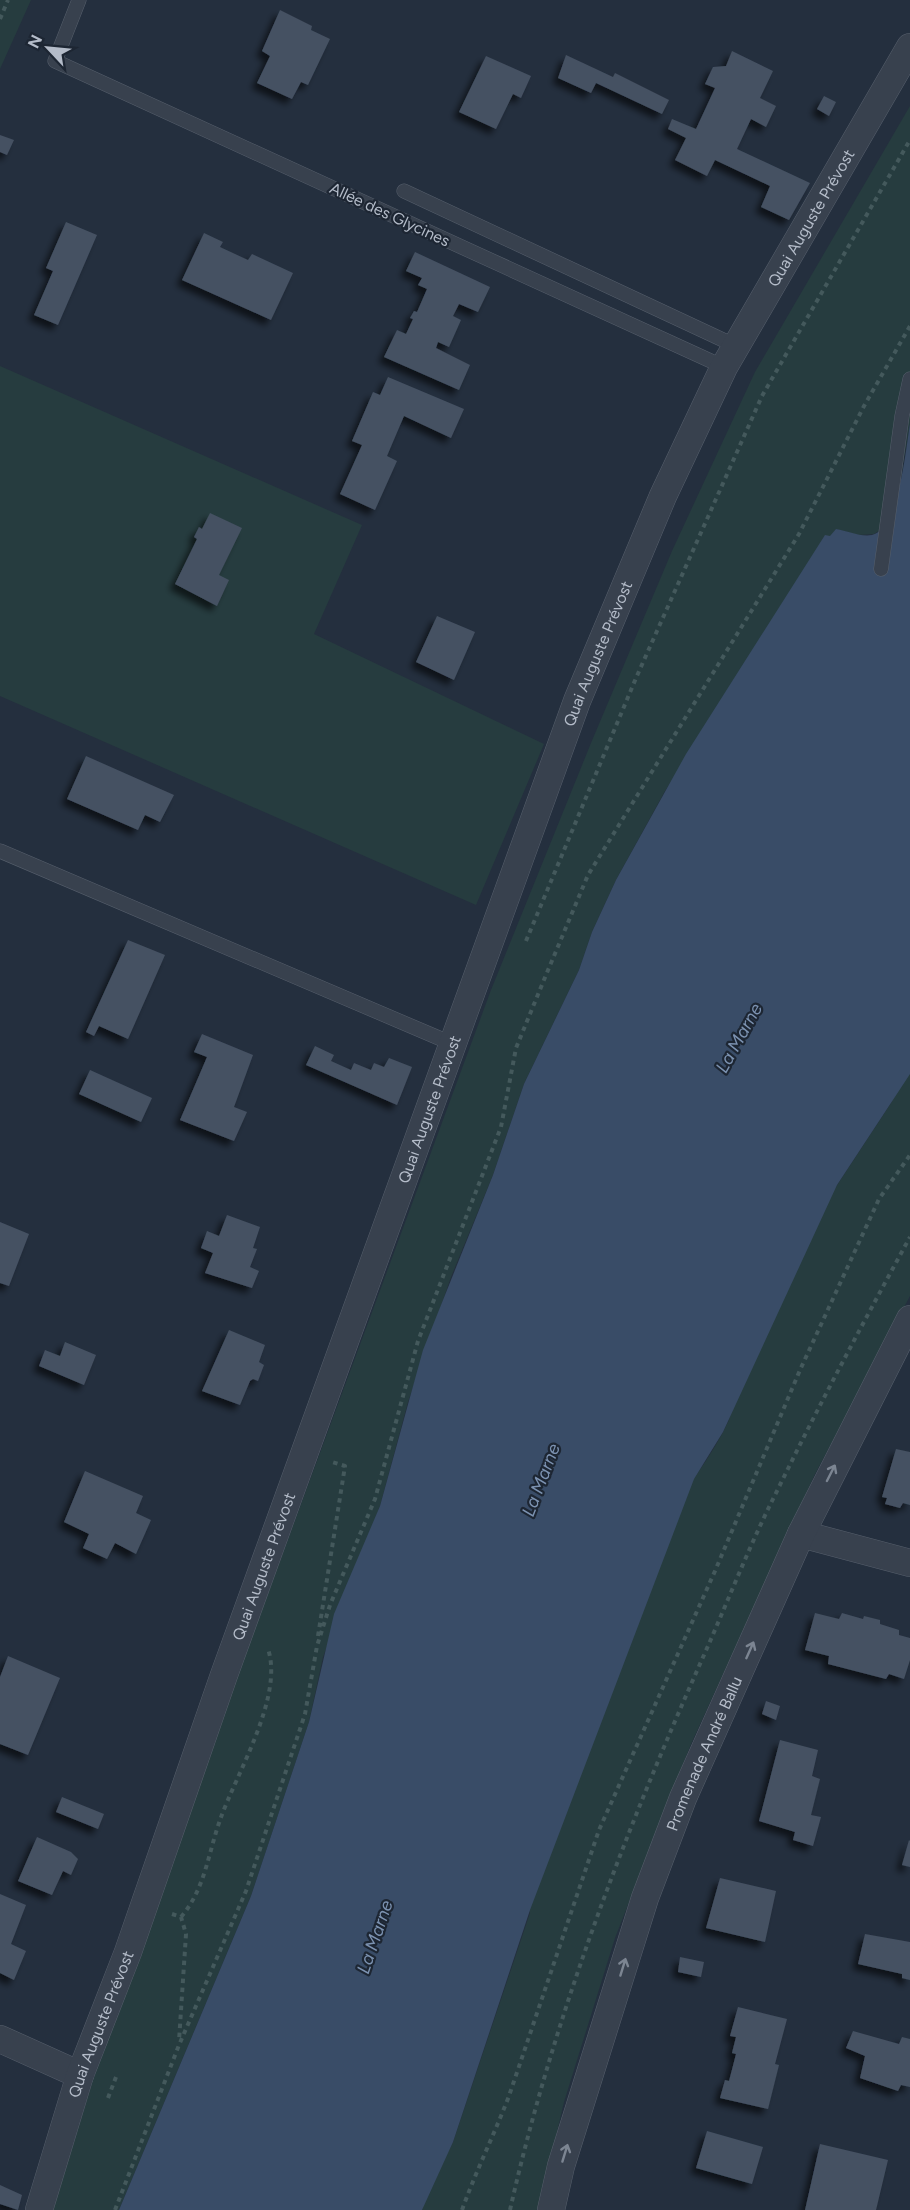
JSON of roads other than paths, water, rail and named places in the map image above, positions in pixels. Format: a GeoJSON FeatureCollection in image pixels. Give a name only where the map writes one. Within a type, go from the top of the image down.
{"type":"FeatureCollection","features":[{"type":"Feature","properties":{"kind":"street","name":"Quai Auguste Prévost"},"geometry":{"type":"LineString","coordinates":[[39,2210],[80,2075],[128,1952],[224,1675],[577,701],[663,496],[730,357],[910,47]]}},
{"type":"Feature","properties":{"kind":"street","name":"Promenade André Ballu"},"geometry":{"type":"LineString","coordinates":[[551,2210],[561,2166],[645,1898],[683,1798],[801,1534],[910,1319]]}},
{"type":"Feature","properties":{"kind":"street"},"geometry":{"type":"LineString","coordinates":[[801,1534],[910,1563]]}},
{"type":"Feature","properties":{"kind":"street"},"geometry":{"type":"LineString","coordinates":[[0,2040],[80,2075]]}},
{"type":"Feature","properties":{"kind":"lane","name":"Allée des Glycines"},"geometry":{"type":"LineString","coordinates":[[79,0],[55,61],[730,357]]}},
{"type":"Feature","properties":{"kind":"lane"},"geometry":{"type":"LineString","coordinates":[[404,191],[730,357]]}},
{"type":"Feature","properties":{"kind":"lane"},"geometry":{"type":"LineString","coordinates":[[881,569],[902,416],[910,379]]}},
{"type":"Feature","properties":{"kind":"lane"},"geometry":{"type":"LineString","coordinates":[[0,851],[453,1044]]}},
{"type":"Feature","properties":{"kind":"water","name":"La Marne"},"geometry":{"type":"Polygon","coordinates":[[[910,424],[910,1074],[837,1185],[723,1432],[694,1479],[530,1910],[453,2142],[422,2210],[119,2210],[251,1896],[309,1722],[334,1614],[380,1506],[423,1350],[493,1175],[524,1084],[579,970],[592,932],[616,880],[686,754],[825,535],[830,536],[836,529],[858,535],[872,535],[881,529],[889,518],[900,486],[910,424]]]}}]}
